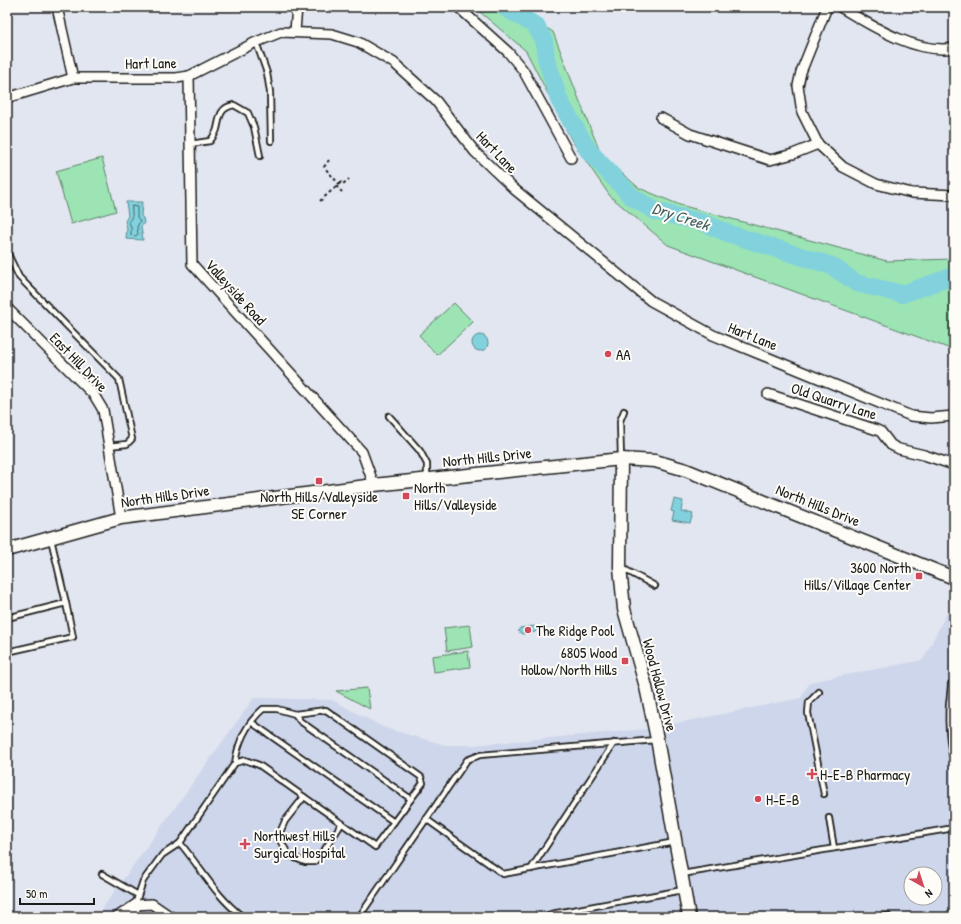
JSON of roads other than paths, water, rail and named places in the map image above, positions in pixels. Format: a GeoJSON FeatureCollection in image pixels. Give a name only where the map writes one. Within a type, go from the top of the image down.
{"type":"FeatureCollection","features":[{"type":"Feature","properties":{"kind":"street"},"geometry":{"type":"LineString","coordinates":[[58,7],[73,78]]}},
{"type":"Feature","properties":{"kind":"street"},"geometry":{"type":"LineString","coordinates":[[294,31],[297,7]]}},
{"type":"Feature","properties":{"kind":"street"},"geometry":{"type":"LineString","coordinates":[[458,7],[508,52],[523,70],[571,158]]}},
{"type":"Feature","properties":{"kind":"street"},"geometry":{"type":"LineString","coordinates":[[827,7],[801,72],[798,86],[802,112],[818,144],[843,167],[876,184],[912,192],[954,195]]}},
{"type":"Feature","properties":{"kind":"street"},"geometry":{"type":"LineString","coordinates":[[840,7],[876,29],[911,44],[947,49],[954,48]]}},
{"type":"Feature","properties":{"kind":"street","name":"Hart Lane"},"geometry":{"type":"LineString","coordinates":[[7,98],[73,78],[176,78],[189,76],[256,42],[280,32],[294,31],[332,34],[352,40],[394,63],[436,101],[475,152],[514,189],[651,301],[713,335],[911,416],[931,418],[954,416]]}},
{"type":"Feature","properties":{"kind":"street","name":"Valleyside Road"},"geometry":{"type":"LineString","coordinates":[[189,76],[192,264],[362,452],[374,485]]}},
{"type":"Feature","properties":{"kind":"street"},"geometry":{"type":"LineString","coordinates":[[660,118],[690,134],[770,160],[794,154],[818,144]]}},
{"type":"Feature","properties":{"kind":"street","name":"East Hill Drive"},"geometry":{"type":"LineString","coordinates":[[7,308],[94,395],[103,410],[121,518]]}},
{"type":"Feature","properties":{"kind":"street","name":"Old Quarry Lane"},"geometry":{"type":"LineString","coordinates":[[768,394],[877,430],[881,432],[891,445],[899,449],[924,455],[954,465]]}},
{"type":"Feature","properties":{"kind":"street","name":"North Hills Drive"},"geometry":{"type":"LineString","coordinates":[[7,550],[121,518],[374,485],[620,459],[655,461],[686,470],[954,578]]}},
{"type":"Feature","properties":{"kind":"street","name":"Wood Hollow Drive"},"geometry":{"type":"LineString","coordinates":[[620,459],[620,567],[624,609],[646,687],[658,740],[689,917]]}},
{"type":"Feature","properties":{"kind":"street"},"geometry":{"type":"LineString","coordinates":[[117,917],[135,905],[152,904],[171,917]]}},
{"type":"Feature","properties":{"kind":"street"},"geometry":{"type":"LineString","coordinates":[[135,905],[135,917]]}},
{"type":"Feature","properties":{"kind":"lane"},"geometry":{"type":"LineString","coordinates":[[256,42],[267,73],[270,92],[271,141]]}},
{"type":"Feature","properties":{"kind":"lane"},"geometry":{"type":"LineString","coordinates":[[190,144],[210,141],[216,131],[219,115],[226,107],[234,105],[248,113],[254,127],[260,156]]}},
{"type":"Feature","properties":{"kind":"lane"},"geometry":{"type":"LineString","coordinates":[[7,252],[19,277],[119,379],[132,439],[127,444],[108,446]]}},
{"type":"Feature","properties":{"kind":"lane"},"geometry":{"type":"LineString","coordinates":[[620,459],[620,421],[624,411]]}},
{"type":"Feature","properties":{"kind":"lane"},"geometry":{"type":"LineString","coordinates":[[389,416],[420,451],[427,464],[427,480]]}},
{"type":"Feature","properties":{"kind":"lane"},"geometry":{"type":"LineString","coordinates":[[7,652],[73,637],[51,538]]}},
{"type":"Feature","properties":{"kind":"lane"},"geometry":{"type":"LineString","coordinates":[[620,567],[655,586]]}},
{"type":"Feature","properties":{"kind":"lane"},"geometry":{"type":"LineString","coordinates":[[7,618],[66,603]]}},
{"type":"Feature","properties":{"kind":"lane"},"geometry":{"type":"LineString","coordinates":[[951,684],[952,697],[949,727],[951,753],[954,763]]}},
{"type":"Feature","properties":{"kind":"lane"},"geometry":{"type":"LineString","coordinates":[[819,692],[809,702],[808,713],[824,794]]}},
{"type":"Feature","properties":{"kind":"lane"},"geometry":{"type":"LineString","coordinates":[[135,905],[143,881],[162,855],[180,843],[235,763],[241,738],[251,722],[263,709],[277,709],[295,714],[326,710],[421,777],[423,783],[376,847],[259,765],[245,760],[235,763]]}},
{"type":"Feature","properties":{"kind":"lane"},"geometry":{"type":"LineString","coordinates":[[295,714],[300,721],[411,800]]}},
{"type":"Feature","properties":{"kind":"lane"},"geometry":{"type":"LineString","coordinates":[[251,722],[394,822]]}},
{"type":"Feature","properties":{"kind":"lane"},"geometry":{"type":"LineString","coordinates":[[359,917],[467,760],[480,755],[658,740]]}},
{"type":"Feature","properties":{"kind":"lane"},"geometry":{"type":"LineString","coordinates":[[531,869],[614,743]]}},
{"type":"Feature","properties":{"kind":"lane"},"geometry":{"type":"LineString","coordinates":[[287,852],[278,837],[286,821],[304,797]]}},
{"type":"Feature","properties":{"kind":"lane"},"geometry":{"type":"LineString","coordinates":[[829,818],[834,848]]}},
{"type":"Feature","properties":{"kind":"lane"},"geometry":{"type":"LineString","coordinates":[[426,819],[503,874],[676,842]]}},
{"type":"Feature","properties":{"kind":"lane"},"geometry":{"type":"LineString","coordinates":[[295,858],[305,862],[314,862],[325,849],[342,823]]}},
{"type":"Feature","properties":{"kind":"lane"},"geometry":{"type":"LineString","coordinates":[[682,874],[954,828]]}},
{"type":"Feature","properties":{"kind":"lane"},"geometry":{"type":"LineString","coordinates":[[180,843],[212,888],[243,917]]}},
{"type":"Feature","properties":{"kind":"lane"},"geometry":{"type":"LineString","coordinates":[[102,874],[138,895]]}},
{"type":"Feature","properties":{"kind":"lane"},"geometry":{"type":"LineString","coordinates":[[548,917],[551,914],[685,890]]}},
{"type":"Feature","properties":{"kind":"lane"},"geometry":{"type":"LineString","coordinates":[[880,917],[888,916]]}},
{"type":"Feature","properties":{"kind":"water"},"geometry":{"type":"Polygon","coordinates":[[[126,202],[142,202],[141,216],[144,223],[141,227],[143,240],[126,239],[127,228],[125,221],[128,216],[126,202]]]}},
{"type":"Feature","properties":{"kind":"water"},"geometry":{"type":"Polygon","coordinates":[[[480,335],[486,337],[488,343],[486,349],[480,351],[474,349],[472,343],[474,337],[480,335]]]}},
{"type":"Feature","properties":{"kind":"water"},"geometry":{"type":"Polygon","coordinates":[[[674,499],[683,501],[681,511],[693,514],[690,523],[672,520],[674,512],[671,511],[674,499]]]}},
{"type":"Feature","properties":{"kind":"water","name":"The Ridge Pool"},"geometry":{"type":"Polygon","coordinates":[[[534,626],[538,629],[535,632],[522,634],[518,631],[520,628],[534,626]]]}},
{"type":"Feature","properties":{"kind":"waterway","name":"Dry Creek"},"geometry":{"type":"LineString","coordinates":[[504,7],[536,26],[544,41],[546,58],[559,100],[588,150],[631,196],[655,211],[704,223],[730,234],[832,266],[856,283],[902,294],[954,276]]}},
{"type":"Feature","properties":{"kind":"place","name":"AA"},"geometry":{"type":"Point","coordinates":[608,354]}},
{"type":"Feature","properties":{"kind":"place","name":"North Hills/Valleyside SE Corner"},"geometry":{"type":"Point","coordinates":[319,481]}},
{"type":"Feature","properties":{"kind":"place","name":"North Hills/Valleyside"},"geometry":{"type":"Point","coordinates":[406,496]}},
{"type":"Feature","properties":{"kind":"place","name":"3600 North Hills/Village Center"},"geometry":{"type":"Point","coordinates":[919,576]}},
{"type":"Feature","properties":{"kind":"place","name":"The Ridge Pool"},"geometry":{"type":"Point","coordinates":[528,630]}},
{"type":"Feature","properties":{"kind":"place","name":"6805 Wood Hollow/North Hills"},"geometry":{"type":"Point","coordinates":[625,661]}},
{"type":"Feature","properties":{"kind":"place","name":"H-E-B Pharmacy"},"geometry":{"type":"Point","coordinates":[812,774]}},
{"type":"Feature","properties":{"kind":"place","name":"H-E-B"},"geometry":{"type":"Point","coordinates":[758,799]}},
{"type":"Feature","properties":{"kind":"place","name":"Northwest Hills Surgical Hospital"},"geometry":{"type":"Point","coordinates":[245,844]}}]}
